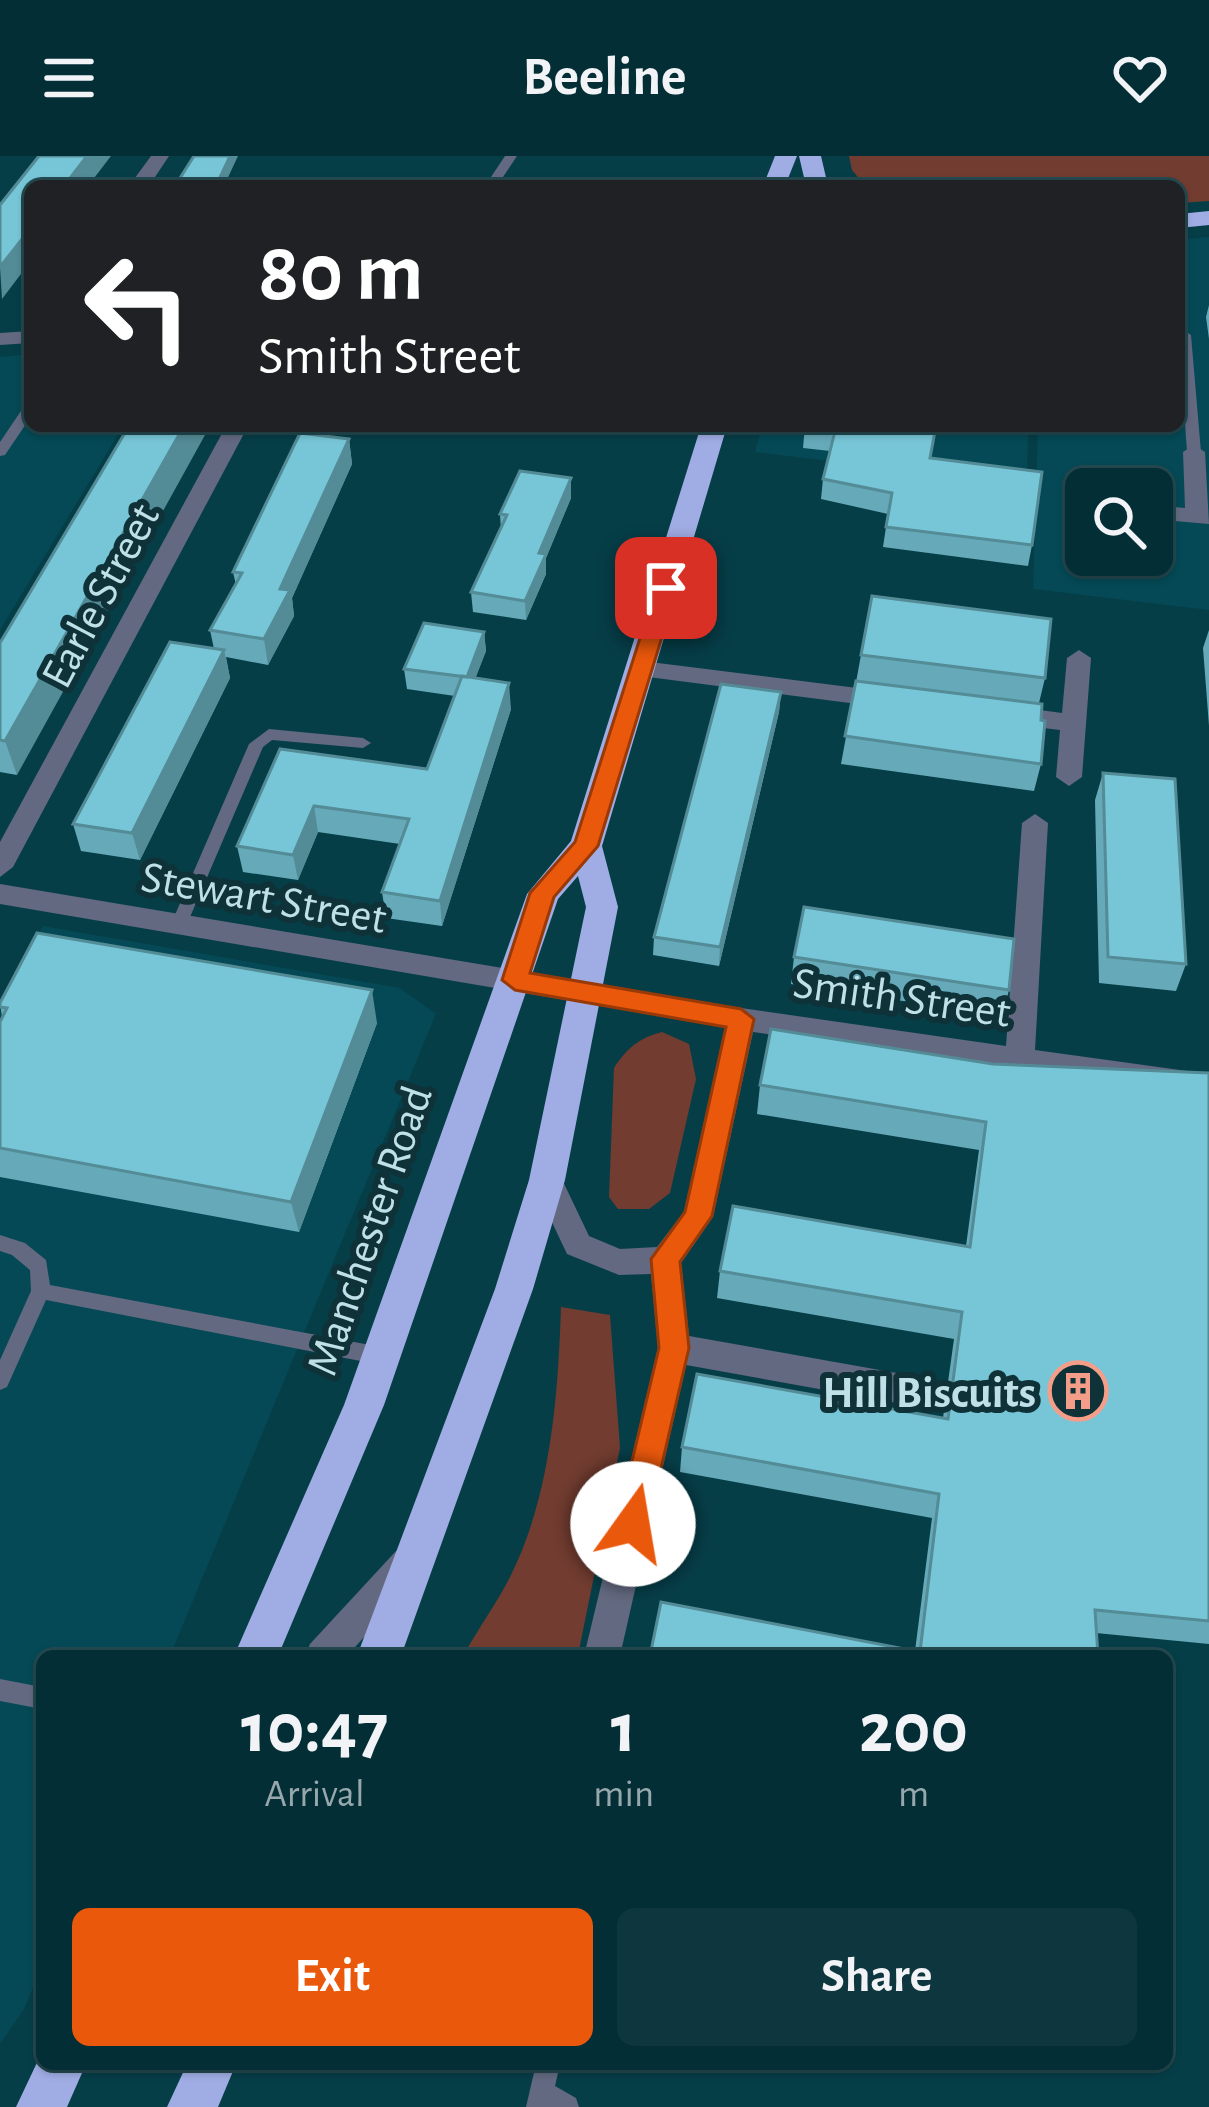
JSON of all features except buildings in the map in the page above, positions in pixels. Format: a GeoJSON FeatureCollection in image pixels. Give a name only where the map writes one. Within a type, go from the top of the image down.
{"type":"FeatureCollection","features":[{"type":"Feature","properties":{"kind":"highway","name":"Manchester Road"},"geometry":{"type":"LineString","coordinates":[[258,1650],[381,1356],[543,893],[586,846],[712,432]]}},
{"type":"Feature","properties":{"kind":"highway"},"geometry":{"type":"LineString","coordinates":[[381,1650],[514,1288],[547,1180],[602,907],[586,846]]}},
{"type":"Feature","properties":{"kind":"highway"},"geometry":{"type":"LineString","coordinates":[[41,2107],[59,2070]]}},
{"type":"Feature","properties":{"kind":"highway"},"geometry":{"type":"LineString","coordinates":[[192,2107],[209,2070]]}},
{"type":"Feature","properties":{"kind":"street","name":"Earle Street"},"geometry":{"type":"LineString","coordinates":[[0,867],[234,432]]}},
{"type":"Feature","properties":{"kind":"street"},"geometry":{"type":"LineString","coordinates":[[1173,514],[1203,516],[1194,452]]}},
{"type":"Feature","properties":{"kind":"street"},"geometry":{"type":"LineString","coordinates":[[1070,776],[1079,658]]}},
{"type":"Feature","properties":{"kind":"street"},"geometry":{"type":"LineString","coordinates":[[642,669],[911,702]]}},
{"type":"Feature","properties":{"kind":"street"},"geometry":{"type":"LineString","coordinates":[[981,711],[1073,723]]}},
{"type":"Feature","properties":{"kind":"street"},"geometry":{"type":"LineString","coordinates":[[1020,1057],[1035,823]]}},
{"type":"Feature","properties":{"kind":"street","name":"Stewart Street"},"geometry":{"type":"LineString","coordinates":[[0,894],[584,991]]}},
{"type":"Feature","properties":{"kind":"street","name":"Smith Street"},"geometry":{"type":"LineString","coordinates":[[584,991],[741,1019],[1209,1086]]}},
{"type":"Feature","properties":{"kind":"street"},"geometry":{"type":"LineString","coordinates":[[603,1650],[674,1348],[665,1259],[698,1216],[741,1019]]}},
{"type":"Feature","properties":{"kind":"street"},"geometry":{"type":"LineString","coordinates":[[547,1180],[578,1245],[619,1262],[665,1259]]}},
{"type":"Feature","properties":{"kind":"street"},"geometry":{"type":"LineString","coordinates":[[674,1348],[919,1392]]}},
{"type":"Feature","properties":{"kind":"street"},"geometry":{"type":"LineString","coordinates":[[328,1650],[416,1554]]}},
{"type":"Feature","properties":{"kind":"lane"},"geometry":{"type":"LineString","coordinates":[[1185,335],[1194,452]]}},
{"type":"Feature","properties":{"kind":"lane"},"geometry":{"type":"LineString","coordinates":[[0,452],[24,417]]}},
{"type":"Feature","properties":{"kind":"lane"},"geometry":{"type":"LineString","coordinates":[[179,924],[257,745],[269,734],[363,743]]}},
{"type":"Feature","properties":{"kind":"lane"},"geometry":{"type":"LineString","coordinates":[[0,1243],[18,1249],[39,1266],[41,1291],[0,1381]]}},
{"type":"Feature","properties":{"kind":"lane"},"geometry":{"type":"LineString","coordinates":[[41,1291],[381,1356]]}},
{"type":"Feature","properties":{"kind":"lane"},"geometry":{"type":"LineString","coordinates":[[0,1690],[36,1697]]}},
{"type":"Feature","properties":{"kind":"lane"},"geometry":{"type":"LineString","coordinates":[[547,2070],[540,2100],[567,2107]]}},
{"type":"Feature","properties":{"kind":"shaded area"},"geometry":{"type":"Polygon","coordinates":[[[849,156],[1209,156],[1209,201],[1185,203],[1185,180],[860,180],[849,156]]]}},
{"type":"Feature","properties":{"kind":"shaded area"},"geometry":{"type":"Polygon","coordinates":[[[1209,237],[1209,610],[1033,589],[1038,432],[1185,432],[1185,239],[1209,237]]]}},
{"type":"Feature","properties":{"kind":"shaded area"},"geometry":{"type":"Polygon","coordinates":[[[24,355],[24,432],[119,432],[0,630],[0,357],[24,355]]]}},
{"type":"Feature","properties":{"kind":"shaded area"},"geometry":{"type":"Polygon","coordinates":[[[760,432],[1028,432],[1027,485],[755,452],[760,432]]]}},
{"type":"Feature","properties":{"kind":"shaded area"},"geometry":{"type":"Polygon","coordinates":[[[43,926],[400,988],[436,1014],[172,1650],[36,1650],[36,1980],[24,2009],[0,2044],[0,1002],[43,926]]]}},
{"type":"Feature","properties":{"kind":"shaded area"},"geometry":{"type":"Polygon","coordinates":[[[662,1032],[689,1044],[696,1079],[670,1193],[649,1209],[618,1209],[609,1197],[614,1068],[634,1045],[662,1032]]]}},
{"type":"Feature","properties":{"kind":"shaded area"},"geometry":{"type":"Polygon","coordinates":[[[561,1307],[610,1315],[620,1448],[579,1650],[467,1650],[525,1544],[544,1478],[558,1375],[561,1307]]]}},
{"type":"Feature","properties":{"kind":"place","name":"Hill Biscuits"},"geometry":{"type":"Point","coordinates":[1078,1391]}},
{"type":"Feature","properties":{"kind":"route"},"geometry":{"type":"LineString","coordinates":[[633,1524],[674,1348],[665,1259],[698,1216],[741,1019],[515,980],[543,893],[586,846],[666,588]]}}]}
